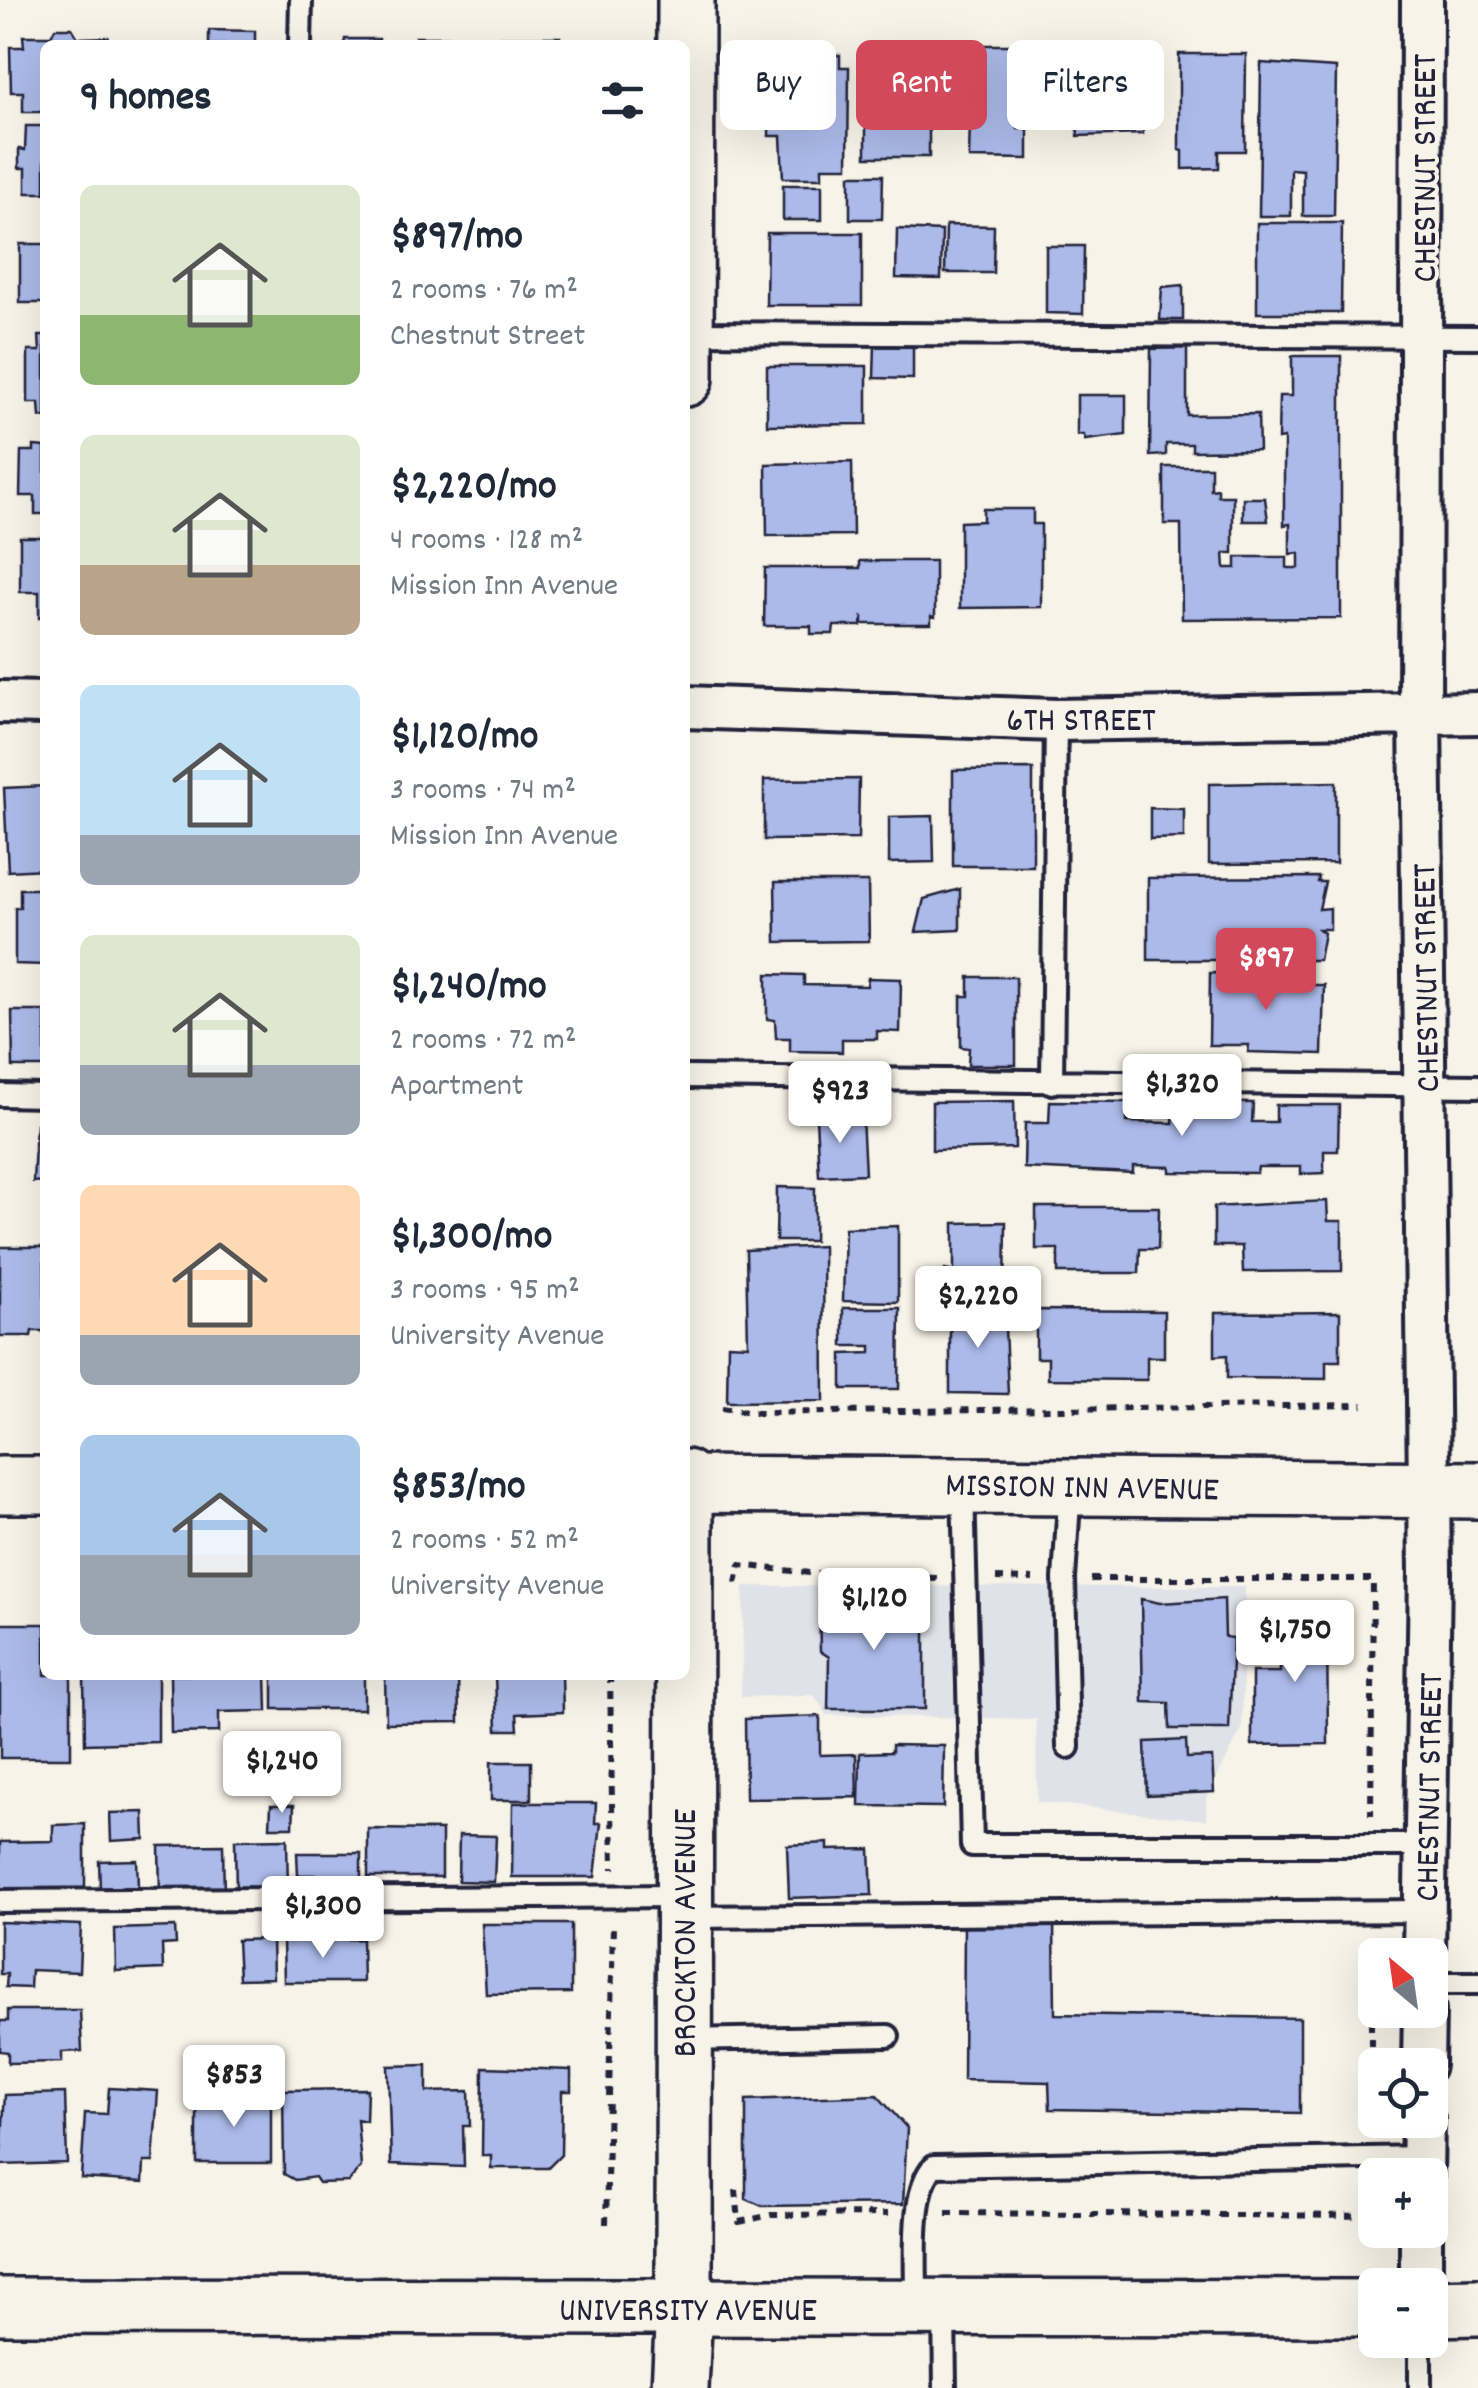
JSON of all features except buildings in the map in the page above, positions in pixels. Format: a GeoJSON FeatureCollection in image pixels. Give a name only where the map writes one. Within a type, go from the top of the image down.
{"type":"FeatureCollection","features":[{"type":"Feature","properties":{"kind":"main road"},"geometry":{"type":"LineString","coordinates":[[686,0],[686,40]]}},
{"type":"Feature","properties":{"kind":"main road","name":"MISSION INN AVENUE"},"geometry":{"type":"LineString","coordinates":[[690,1482],[1453,1490]]}},
{"type":"Feature","properties":{"kind":"main road"},"geometry":{"type":"LineString","coordinates":[[0,1484],[40,1484]]}},
{"type":"Feature","properties":{"kind":"main road","name":"BROCKTON AVENUE"},"geometry":{"type":"LineString","coordinates":[[680,2388],[684,2309],[684,1680]]}},
{"type":"Feature","properties":{"kind":"main road","name":"UNIVERSITY AVENUE"},"geometry":{"type":"LineString","coordinates":[[0,2306],[1358,2308]]}},
{"type":"Feature","properties":{"kind":"main road"},"geometry":{"type":"LineString","coordinates":[[1448,2308],[1478,2307]]}},
{"type":"Feature","properties":{"kind":"street","name":"CHESTNUT STREET"},"geometry":{"type":"LineString","coordinates":[[1422,0],[1420,713],[1426,1086],[1453,1490],[1426,1845],[1424,1938]]}},
{"type":"Feature","properties":{"kind":"street"},"geometry":{"type":"LineString","coordinates":[[0,702],[40,703]]}},
{"type":"Feature","properties":{"kind":"street","name":"6TH STREET"},"geometry":{"type":"LineString","coordinates":[[690,707],[1056,720],[1478,713]]}},
{"type":"Feature","properties":{"kind":"lane"},"geometry":{"type":"LineString","coordinates":[[300,0],[300,40]]}},
{"type":"Feature","properties":{"kind":"lane"},"geometry":{"type":"LineString","coordinates":[[690,333],[1478,337]]}},
{"type":"Feature","properties":{"kind":"lane"},"geometry":{"type":"LineString","coordinates":[[1052,1083],[1056,720]]}},
{"type":"Feature","properties":{"kind":"lane"},"geometry":{"type":"LineString","coordinates":[[690,1077],[1478,1086]]}},
{"type":"Feature","properties":{"kind":"lane"},"geometry":{"type":"LineString","coordinates":[[0,1095],[40,1096]]}},
{"type":"Feature","properties":{"kind":"lane"},"geometry":{"type":"LineString","coordinates":[[963,1484],[972,1845],[1426,1845]]}},
{"type":"Feature","properties":{"kind":"lane"},"geometry":{"type":"LineString","coordinates":[[1068,1747],[1064,1579],[1070,1485]]}},
{"type":"Feature","properties":{"kind":"lane"},"geometry":{"type":"LineString","coordinates":[[0,1901],[614,1897],[683,1906],[1424,1910]]}},
{"type":"Feature","properties":{"kind":"lane"},"geometry":{"type":"LineString","coordinates":[[1448,1983],[1478,1983]]}},
{"type":"Feature","properties":{"kind":"lane"},"geometry":{"type":"LineString","coordinates":[[682,2040],[888,2036]]}},
{"type":"Feature","properties":{"kind":"lane"},"geometry":{"type":"LineString","coordinates":[[945,2388],[918,2213],[923,2176],[934,2166],[1422,2151]]}},
{"type":"Feature","properties":{"kind":"lane"},"geometry":{"type":"LineString","coordinates":[[1420,2358],[1420,2388]]}},
{"type":"Feature","properties":{"kind":"path"},"geometry":{"type":"LineString","coordinates":[[722,1408],[752,1413],[1363,1405]]}},
{"type":"Feature","properties":{"kind":"path"},"geometry":{"type":"LineString","coordinates":[[606,2224],[614,1897],[610,1680]]}},
{"type":"Feature","properties":{"kind":"shaded area"},"geometry":{"type":"Polygon","coordinates":[[[744,1586],[1245,1587],[1242,1729],[1206,1798],[1206,1820],[1037,1802],[1036,1719],[827,1715],[814,1695],[741,1697],[744,1586]]]}}]}
